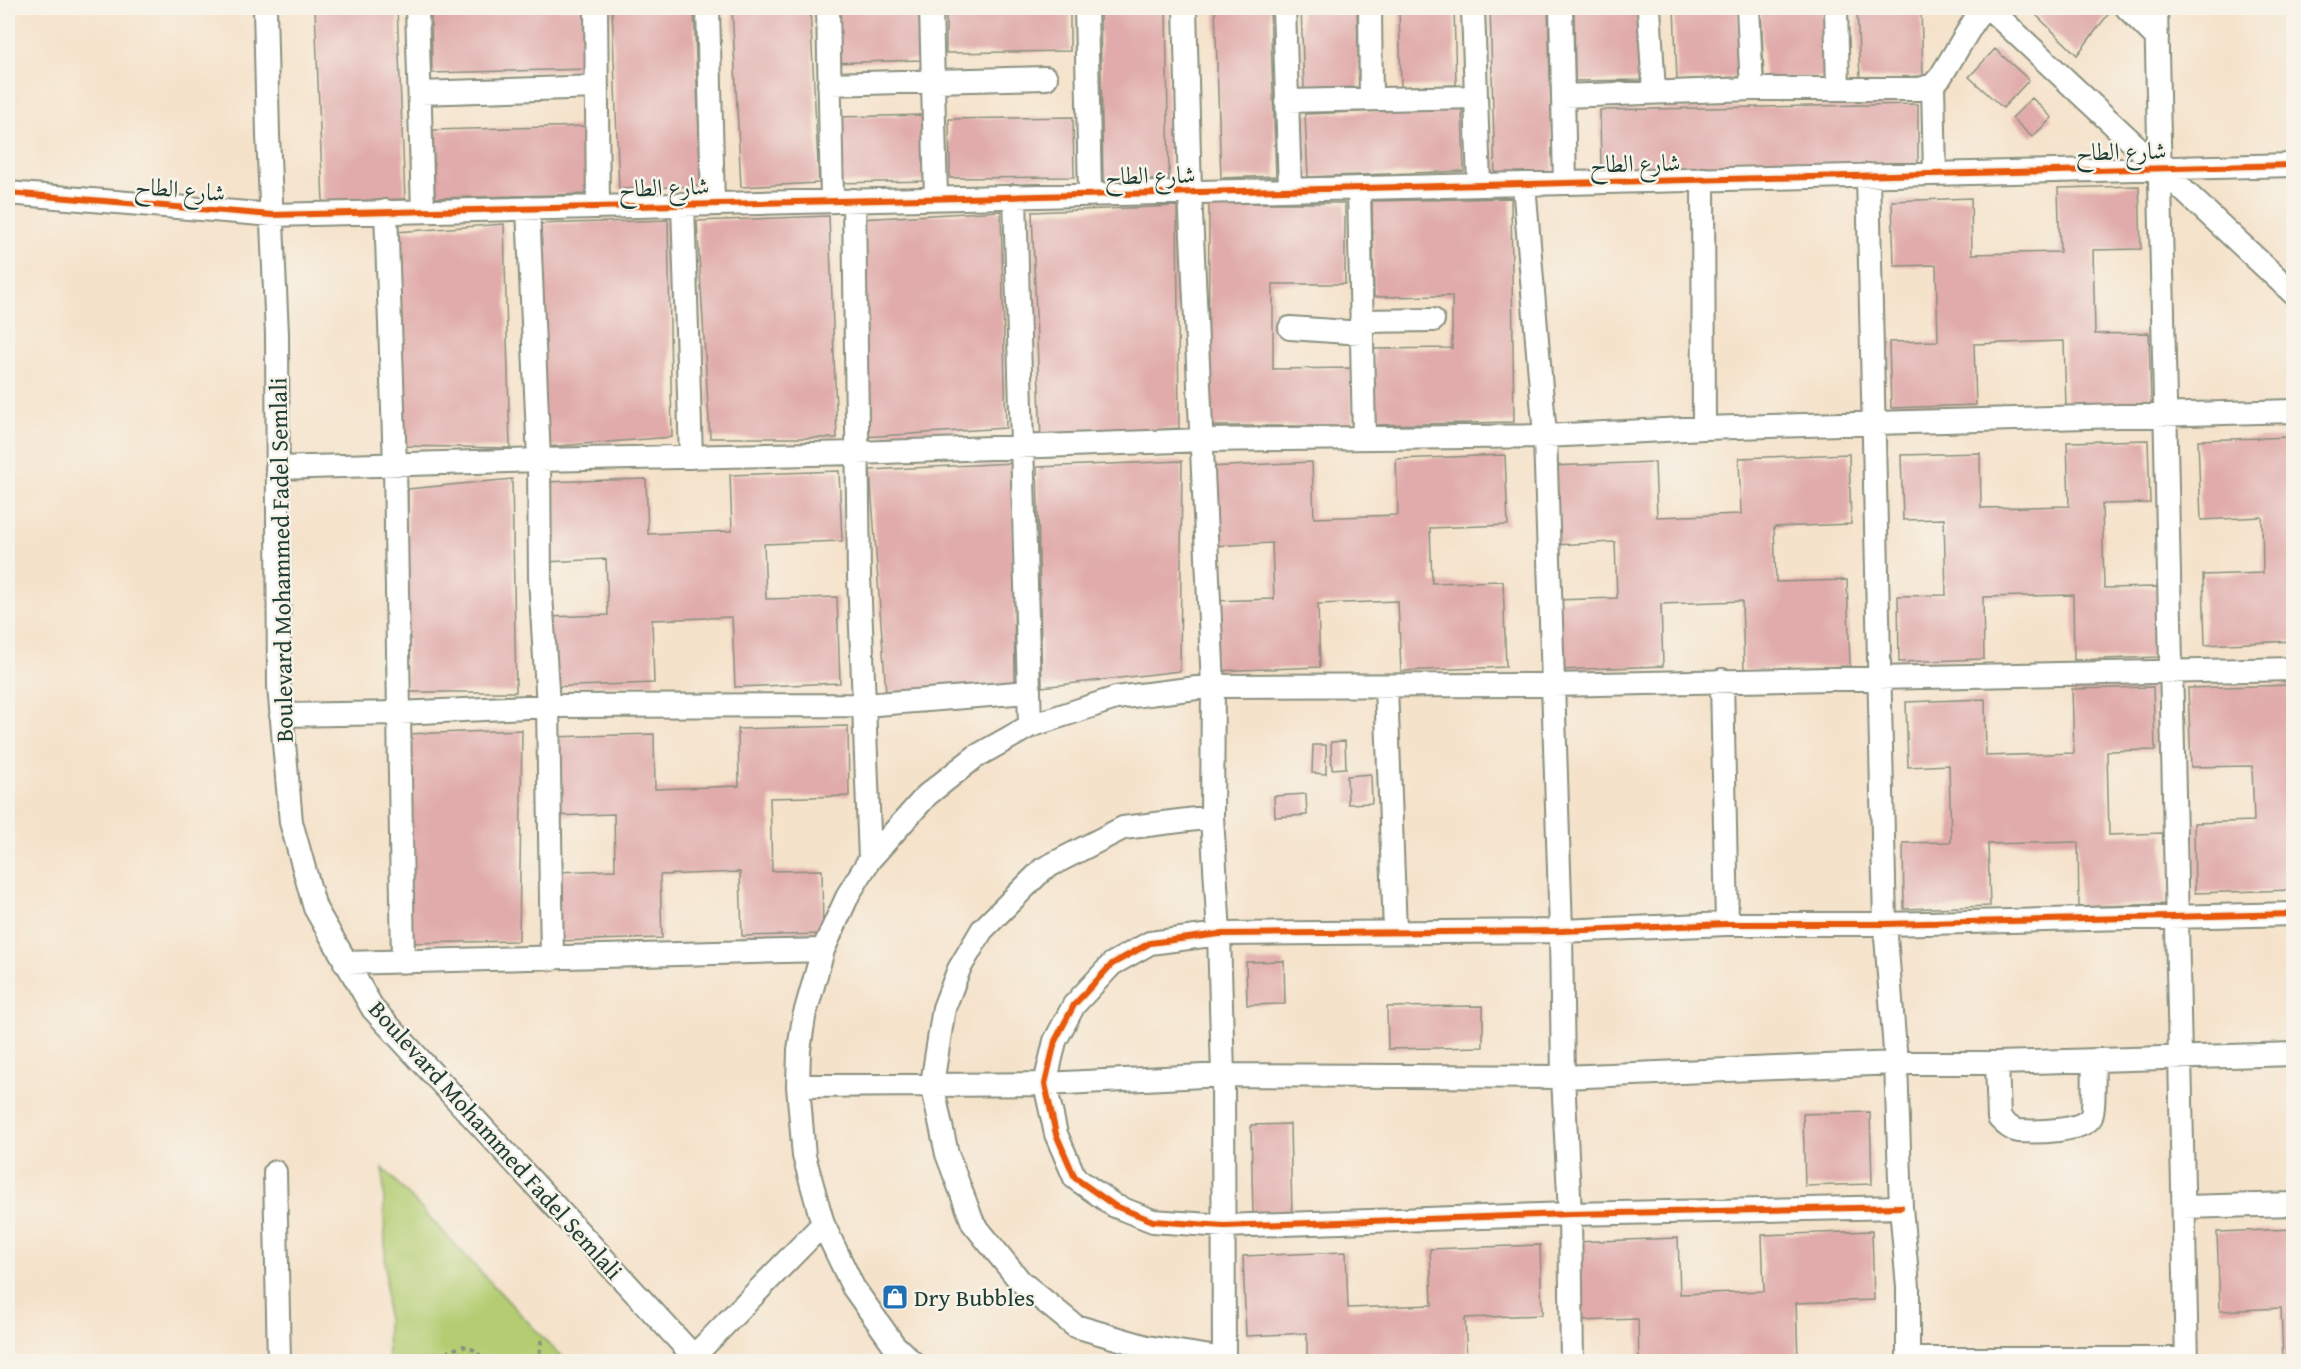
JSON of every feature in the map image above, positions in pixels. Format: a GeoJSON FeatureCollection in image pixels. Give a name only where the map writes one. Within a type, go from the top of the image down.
{"type":"FeatureCollection","features":[{"type":"Feature","properties":{"kind":"street","name":"Boulevard Mohammed Fadel Semlali"},"geometry":{"type":"LineString","coordinates":[[265,8],[277,334],[279,686],[291,822],[315,908],[345,963],[374,1009],[422,1064],[696,1359]]}},
{"type":"Feature","properties":{"kind":"street"},"geometry":{"type":"LineString","coordinates":[[417,8],[423,211]]}},
{"type":"Feature","properties":{"kind":"street"},"geometry":{"type":"LineString","coordinates":[[596,8],[598,206]]}},
{"type":"Feature","properties":{"kind":"street"},"geometry":{"type":"LineString","coordinates":[[708,8],[713,203]]}},
{"type":"Feature","properties":{"kind":"street"},"geometry":{"type":"LineString","coordinates":[[828,8],[829,84],[843,200],[857,453],[870,859]]}},
{"type":"Feature","properties":{"kind":"street"},"geometry":{"type":"LineString","coordinates":[[931,8],[936,198]]}},
{"type":"Feature","properties":{"kind":"street"},"geometry":{"type":"LineString","coordinates":[[1086,8],[1090,194]]}},
{"type":"Feature","properties":{"kind":"street"},"geometry":{"type":"LineString","coordinates":[[1185,8],[1190,192],[1213,686],[1212,817],[1219,934],[1223,1075],[1224,1360],[1147,1347],[1075,1326],[1020,1281],[973,1224],[947,1154],[932,1084],[944,1008],[959,969],[982,930],[1042,869],[1123,828],[1212,817]]}},
{"type":"Feature","properties":{"kind":"street"},"geometry":{"type":"LineString","coordinates":[[1284,8],[1290,189]]}},
{"type":"Feature","properties":{"kind":"street"},"geometry":{"type":"LineString","coordinates":[[1370,8],[1371,99]]}},
{"type":"Feature","properties":{"kind":"street"},"geometry":{"type":"LineString","coordinates":[[1473,8],[1479,185]]}},
{"type":"Feature","properties":{"kind":"street"},"geometry":{"type":"LineString","coordinates":[[1561,8],[1565,183]]}},
{"type":"Feature","properties":{"kind":"street"},"geometry":{"type":"LineString","coordinates":[[1649,8],[1654,92]]}},
{"type":"Feature","properties":{"kind":"street"},"geometry":{"type":"LineString","coordinates":[[1748,8],[1752,89]]}},
{"type":"Feature","properties":{"kind":"street"},"geometry":{"type":"LineString","coordinates":[[1836,8],[1838,88]]}},
{"type":"Feature","properties":{"kind":"street"},"geometry":{"type":"LineString","coordinates":[[1563,96],[1752,89],[1920,89],[1933,85],[1941,76],[1982,8]]}},
{"type":"Feature","properties":{"kind":"street"},"geometry":{"type":"LineString","coordinates":[[1989,8],[2294,294]]}},
{"type":"Feature","properties":{"kind":"street"},"geometry":{"type":"LineString","coordinates":[[2127,8],[2157,38]]}},
{"type":"Feature","properties":{"kind":"street"},"geometry":{"type":"LineString","coordinates":[[1868,175],[1885,924],[1896,1063],[1901,1207],[1908,1287],[1908,1360],[2187,1360],[2156,8]]}},
{"type":"Feature","properties":{"kind":"street"},"geometry":{"type":"LineString","coordinates":[[829,84],[1046,78]]}},
{"type":"Feature","properties":{"kind":"street"},"geometry":{"type":"LineString","coordinates":[[1933,85],[1935,174]]}},
{"type":"Feature","properties":{"kind":"street"},"geometry":{"type":"LineString","coordinates":[[420,93],[597,87]]}},
{"type":"Feature","properties":{"kind":"street"},"geometry":{"type":"LineString","coordinates":[[1286,101],[1476,97]]}},
{"type":"Feature","properties":{"kind":"street","name":"شارع الطاح"},"geometry":{"type":"LineString","coordinates":[[8,192],[272,215],[2294,165]]}},
{"type":"Feature","properties":{"kind":"street"},"geometry":{"type":"LineString","coordinates":[[1703,179],[1704,428]]}},
{"type":"Feature","properties":{"kind":"street"},"geometry":{"type":"LineString","coordinates":[[1524,184],[1545,436],[1561,932],[1563,1077],[1570,1214],[1572,1362]]}},
{"type":"Feature","properties":{"kind":"street"},"geometry":{"type":"LineString","coordinates":[[1359,188],[1364,438]]}},
{"type":"Feature","properties":{"kind":"street"},"geometry":{"type":"LineString","coordinates":[[1015,196],[1030,726]]}},
{"type":"Feature","properties":{"kind":"street"},"geometry":{"type":"LineString","coordinates":[[683,204],[691,457]]}},
{"type":"Feature","properties":{"kind":"street"},"geometry":{"type":"LineString","coordinates":[[528,208],[539,460],[540,578],[548,706],[552,959]]}},
{"type":"Feature","properties":{"kind":"street"},"geometry":{"type":"LineString","coordinates":[[387,211],[395,465],[403,962]]}},
{"type":"Feature","properties":{"kind":"street"},"geometry":{"type":"LineString","coordinates":[[1290,328],[1362,327],[1434,320]]}},
{"type":"Feature","properties":{"kind":"street"},"geometry":{"type":"LineString","coordinates":[[277,468],[857,453],[1203,440],[1545,436],[1704,428],[2294,411]]}},
{"type":"Feature","properties":{"kind":"street"},"geometry":{"type":"LineString","coordinates":[[912,1362],[894,1344],[853,1287],[823,1224],[804,1156],[798,1086],[804,1017],[823,950],[849,893],[870,859],[927,795],[975,757],[1030,726],[1116,698],[1213,686],[1553,685],[2294,669]]}},
{"type":"Feature","properties":{"kind":"street"},"geometry":{"type":"LineString","coordinates":[[1722,680],[1727,924]]}},
{"type":"Feature","properties":{"kind":"street"},"geometry":{"type":"LineString","coordinates":[[1386,686],[1395,932]]}},
{"type":"Feature","properties":{"kind":"street"},"geometry":{"type":"LineString","coordinates":[[281,714],[399,713],[548,706],[864,705],[1029,692]]}},
{"type":"Feature","properties":{"kind":"street"},"geometry":{"type":"LineString","coordinates":[[1901,1207],[1570,1214],[1224,1226],[1153,1221],[1115,1206],[1075,1178],[1056,1134],[1045,1084],[1054,1041],[1074,1005],[1112,964],[1150,943],[1219,934],[1561,932],[1727,924],[1885,924],[2294,914]]}},
{"type":"Feature","properties":{"kind":"street"},"geometry":{"type":"LineString","coordinates":[[345,963],[823,950]]}},
{"type":"Feature","properties":{"kind":"street"},"geometry":{"type":"LineString","coordinates":[[798,1086],[1045,1084],[1223,1075],[1563,1077],[1896,1063],[1997,1063],[2294,1054]]}},
{"type":"Feature","properties":{"kind":"street"},"geometry":{"type":"LineString","coordinates":[[1997,1063],[2000,1118],[2006,1125],[2017,1131],[2074,1128],[2084,1124],[2092,1116],[2094,1060]]}},
{"type":"Feature","properties":{"kind":"street"},"geometry":{"type":"LineString","coordinates":[[275,1172],[279,1362]]}},
{"type":"Feature","properties":{"kind":"street"},"geometry":{"type":"LineString","coordinates":[[2184,1207],[2294,1204]]}},
{"type":"Feature","properties":{"kind":"street"},"geometry":{"type":"LineString","coordinates":[[696,1359],[823,1224]]}},
{"type":"Feature","properties":{"kind":"path"},"geometry":{"type":"LineString","coordinates":[[538,1362],[542,1337]]}},
{"type":"Feature","properties":{"kind":"path"},"geometry":{"type":"LineString","coordinates":[[442,1362],[449,1351],[463,1346],[477,1351],[483,1362]]}},
{"type":"Feature","properties":{"kind":"green space"},"geometry":{"type":"Polygon","coordinates":[[[383,1168],[542,1337],[566,1361],[388,1361],[383,1168]]]}},
{"type":"Feature","properties":{"kind":"building"},"geometry":{"type":"Polygon","coordinates":[[[397,8],[405,199],[323,202],[315,9],[397,8]]]}},
{"type":"Feature","properties":{"kind":"building"},"geometry":{"type":"Polygon","coordinates":[[[431,8],[588,8],[589,69],[432,73],[431,8]]]}},
{"type":"Feature","properties":{"kind":"building"},"geometry":{"type":"Polygon","coordinates":[[[612,8],[694,8],[701,186],[619,189],[612,8]]]}},
{"type":"Feature","properties":{"kind":"building"},"geometry":{"type":"Polygon","coordinates":[[[732,8],[810,8],[819,183],[741,187],[732,8]]]}},
{"type":"Feature","properties":{"kind":"building"},"geometry":{"type":"Polygon","coordinates":[[[830,8],[920,8],[921,60],[831,63],[830,8]]]}},
{"type":"Feature","properties":{"kind":"building"},"geometry":{"type":"Polygon","coordinates":[[[946,8],[1070,8],[1070,51],[946,53],[946,8]]]}},
{"type":"Feature","properties":{"kind":"building"},"geometry":{"type":"Polygon","coordinates":[[[1100,8],[1166,8],[1169,179],[1103,181],[1100,8]]]}},
{"type":"Feature","properties":{"kind":"building"},"geometry":{"type":"Polygon","coordinates":[[[1215,8],[1270,8],[1276,176],[1221,178],[1215,8]]]}},
{"type":"Feature","properties":{"kind":"building"},"geometry":{"type":"Polygon","coordinates":[[[1301,8],[1357,8],[1359,87],[1304,89],[1301,8]]]}},
{"type":"Feature","properties":{"kind":"building"},"geometry":{"type":"Polygon","coordinates":[[[1399,8],[1454,8],[1456,85],[1401,87],[1399,8]]]}},
{"type":"Feature","properties":{"kind":"building"},"geometry":{"type":"Polygon","coordinates":[[[1490,8],[1548,8],[1553,175],[1495,177],[1490,8]]]}},
{"type":"Feature","properties":{"kind":"building"},"geometry":{"type":"Polygon","coordinates":[[[1574,8],[1640,8],[1641,80],[1575,81],[1574,8]]]}},
{"type":"Feature","properties":{"kind":"building"},"geometry":{"type":"Polygon","coordinates":[[[1674,8],[1738,8],[1740,77],[1677,80],[1674,8]]]}},
{"type":"Feature","properties":{"kind":"building"},"geometry":{"type":"Polygon","coordinates":[[[1761,8],[1825,8],[1828,77],[1764,80],[1761,8]]]}},
{"type":"Feature","properties":{"kind":"building"},"geometry":{"type":"Polygon","coordinates":[[[1857,8],[1921,8],[1923,76],[1860,79],[1857,8]]]}},
{"type":"Feature","properties":{"kind":"building"},"geometry":{"type":"Polygon","coordinates":[[[2029,8],[2113,8],[2077,55],[2029,8]]]}},
{"type":"Feature","properties":{"kind":"building"},"geometry":{"type":"Polygon","coordinates":[[[1995,49],[2029,80],[2003,108],[1969,77],[1995,49]]]}},
{"type":"Feature","properties":{"kind":"building"},"geometry":{"type":"Polygon","coordinates":[[[2032,98],[2052,118],[2032,137],[2012,118],[2032,98]]]}},
{"type":"Feature","properties":{"kind":"building"},"geometry":{"type":"Polygon","coordinates":[[[1918,104],[1918,166],[1601,172],[1600,110],[1918,104]]]}},
{"type":"Feature","properties":{"kind":"building"},"geometry":{"type":"Polygon","coordinates":[[[1462,108],[1464,171],[1308,177],[1305,114],[1462,108]]]}},
{"type":"Feature","properties":{"kind":"building"},"geometry":{"type":"Polygon","coordinates":[[[926,115],[927,181],[837,183],[836,117],[926,115]]]}},
{"type":"Feature","properties":{"kind":"building"},"geometry":{"type":"Polygon","coordinates":[[[1073,117],[1074,177],[950,178],[949,119],[1073,117]]]}},
{"type":"Feature","properties":{"kind":"building"},"geometry":{"type":"Polygon","coordinates":[[[590,126],[591,194],[435,198],[433,130],[590,126]]]}},
{"type":"Feature","properties":{"kind":"building"},"geometry":{"type":"Polygon","coordinates":[[[2139,186],[2141,249],[2093,250],[2095,334],[2149,333],[2151,404],[2066,406],[2064,341],[1974,344],[1976,405],[1891,408],[1889,342],[1938,341],[1936,265],[1894,266],[1892,201],[1971,198],[1972,254],[2060,252],[2058,188],[2139,186]]]}},
{"type":"Feature","properties":{"kind":"building"},"geometry":{"type":"Polygon","coordinates":[[[1511,198],[1514,422],[1375,425],[1374,349],[1452,348],[1452,296],[1374,297],[1372,201],[1511,198]]]}},
{"type":"Feature","properties":{"kind":"building"},"geometry":{"type":"Polygon","coordinates":[[[1209,203],[1345,203],[1345,284],[1273,284],[1273,369],[1352,368],[1352,426],[1208,426],[1209,203]]]}},
{"type":"Feature","properties":{"kind":"building"},"geometry":{"type":"Polygon","coordinates":[[[1177,206],[1179,428],[1041,440],[1032,212],[1177,206]]]}},
{"type":"Feature","properties":{"kind":"building"},"geometry":{"type":"Polygon","coordinates":[[[1001,211],[1006,428],[863,437],[860,219],[1001,211]]]}},
{"type":"Feature","properties":{"kind":"building"},"geometry":{"type":"Polygon","coordinates":[[[829,216],[837,438],[710,438],[697,221],[829,216]]]}},
{"type":"Feature","properties":{"kind":"building"},"geometry":{"type":"Polygon","coordinates":[[[668,220],[672,437],[546,447],[535,224],[668,220]]]}},
{"type":"Feature","properties":{"kind":"building"},"geometry":{"type":"Polygon","coordinates":[[[504,224],[510,448],[399,446],[396,232],[504,224]]]}},
{"type":"Feature","properties":{"kind":"building"},"geometry":{"type":"Polygon","coordinates":[[[2294,437],[2294,641],[2205,645],[2203,575],[2263,573],[2262,517],[2201,520],[2198,440],[2294,437]]]}},
{"type":"Feature","properties":{"kind":"building"},"geometry":{"type":"Polygon","coordinates":[[[2148,440],[2150,503],[2102,504],[2104,588],[2158,587],[2159,657],[2074,660],[2073,595],[1983,597],[1984,659],[1899,662],[1898,596],[1946,595],[1944,519],[1903,520],[1901,455],[1980,453],[1981,508],[2069,506],[2067,442],[2148,440]]]}},
{"type":"Feature","properties":{"kind":"building"},"geometry":{"type":"Polygon","coordinates":[[[1849,454],[1851,524],[1774,527],[1776,582],[1847,580],[1850,666],[1744,670],[1742,601],[1661,604],[1663,666],[1559,670],[1556,600],[1617,598],[1615,542],[1554,545],[1551,466],[1655,462],[1657,517],[1741,514],[1739,458],[1849,454]]]}},
{"type":"Feature","properties":{"kind":"building"},"geometry":{"type":"Polygon","coordinates":[[[1505,455],[1508,525],[1430,528],[1432,583],[1503,581],[1506,667],[1401,671],[1398,601],[1318,604],[1320,667],[1215,671],[1213,601],[1274,599],[1272,543],[1211,546],[1208,467],[1312,462],[1314,518],[1398,515],[1396,459],[1505,455]]]}},
{"type":"Feature","properties":{"kind":"building"},"geometry":{"type":"Polygon","coordinates":[[[1182,461],[1180,671],[1042,687],[1037,467],[1182,461]]]}},
{"type":"Feature","properties":{"kind":"building"},"geometry":{"type":"Polygon","coordinates":[[[1013,463],[1015,686],[886,693],[870,470],[1013,463]]]}},
{"type":"Feature","properties":{"kind":"building"},"geometry":{"type":"Polygon","coordinates":[[[839,471],[842,541],[764,544],[766,599],[837,597],[840,683],[735,687],[732,617],[652,620],[654,683],[549,687],[547,617],[608,615],[606,559],[545,562],[542,482],[646,479],[648,534],[732,531],[730,475],[839,471]]]}},
{"type":"Feature","properties":{"kind":"building"},"geometry":{"type":"Polygon","coordinates":[[[512,479],[516,692],[406,692],[408,489],[512,479]]]}},
{"type":"Feature","properties":{"kind":"building"},"geometry":{"type":"Polygon","coordinates":[[[2292,685],[2294,890],[2195,893],[2194,823],[2254,821],[2252,766],[2191,767],[2188,688],[2292,685]]]}},
{"type":"Feature","properties":{"kind":"building"},"geometry":{"type":"Polygon","coordinates":[[[2153,687],[2155,750],[2107,751],[2109,835],[2163,833],[2165,904],[2079,907],[2078,842],[1988,844],[1990,906],[1904,909],[1903,843],[1951,842],[1949,765],[1908,767],[1906,702],[1985,699],[1986,756],[2074,753],[2072,689],[2153,687]]]}},
{"type":"Feature","properties":{"kind":"building"},"geometry":{"type":"Polygon","coordinates":[[[848,726],[849,796],[770,798],[772,871],[822,870],[823,934],[742,936],[740,872],[660,875],[662,938],[557,941],[555,872],[615,870],[614,814],[552,816],[550,737],[654,734],[655,789],[739,786],[738,729],[848,726]]]}},
{"type":"Feature","properties":{"kind":"building"},"geometry":{"type":"Polygon","coordinates":[[[522,730],[519,941],[410,943],[405,734],[522,730]]]}},
{"type":"Feature","properties":{"kind":"building"},"geometry":{"type":"Polygon","coordinates":[[[1345,741],[1346,768],[1332,769],[1331,742],[1345,741]]]}},
{"type":"Feature","properties":{"kind":"building"},"geometry":{"type":"Polygon","coordinates":[[[1313,745],[1326,745],[1326,774],[1312,773],[1313,745]]]}},
{"type":"Feature","properties":{"kind":"building"},"geometry":{"type":"Polygon","coordinates":[[[1371,774],[1372,803],[1348,804],[1347,776],[1371,774]]]}},
{"type":"Feature","properties":{"kind":"building"},"geometry":{"type":"Polygon","coordinates":[[[1306,794],[1307,815],[1275,817],[1274,796],[1306,794]]]}},
{"type":"Feature","properties":{"kind":"building"},"geometry":{"type":"Polygon","coordinates":[[[1284,961],[1285,1004],[1247,1005],[1246,962],[1284,961]]]}},
{"type":"Feature","properties":{"kind":"building"},"geometry":{"type":"Polygon","coordinates":[[[1483,1006],[1483,1047],[1388,1049],[1387,1007],[1483,1006]]]}},
{"type":"Feature","properties":{"kind":"building"},"geometry":{"type":"Polygon","coordinates":[[[1870,1112],[1872,1184],[1805,1186],[1803,1114],[1870,1112]]]}},
{"type":"Feature","properties":{"kind":"building"},"geometry":{"type":"Polygon","coordinates":[[[1290,1124],[1292,1215],[1253,1216],[1251,1125],[1290,1124]]]}},
{"type":"Feature","properties":{"kind":"building"},"geometry":{"type":"Polygon","coordinates":[[[2294,1229],[2294,1362],[2283,1362],[2281,1308],[2220,1311],[2217,1232],[2294,1229]]]}},
{"type":"Feature","properties":{"kind":"building"},"geometry":{"type":"Polygon","coordinates":[[[1872,1231],[1874,1300],[1796,1303],[1798,1359],[1869,1356],[1870,1362],[1639,1362],[1638,1319],[1577,1321],[1574,1242],[1678,1238],[1680,1294],[1764,1291],[1762,1235],[1872,1231]]]}},
{"type":"Feature","properties":{"kind":"building"},"geometry":{"type":"Polygon","coordinates":[[[1540,1245],[1542,1315],[1465,1318],[1467,1362],[1307,1362],[1307,1333],[1246,1336],[1243,1256],[1346,1252],[1348,1308],[1432,1305],[1430,1249],[1540,1245]]]}},
{"type":"Feature","properties":{"kind":"cycle path"},"geometry":{"type":"LineString","coordinates":[[8,193],[272,215],[2294,165]]}},
{"type":"Feature","properties":{"kind":"cycle path"},"geometry":{"type":"LineString","coordinates":[[1901,1207],[1570,1214],[1224,1226],[1153,1221],[1115,1206],[1075,1178],[1056,1134],[1045,1084],[1055,1041],[1074,1005],[1112,964],[1150,943],[1219,934],[1561,931],[1727,924],[1885,924],[2294,914]]}},
{"type":"Feature","properties":{"kind":"place","name":"Dry Bubbles"},"geometry":{"type":"Point","coordinates":[895,1297]}}]}
